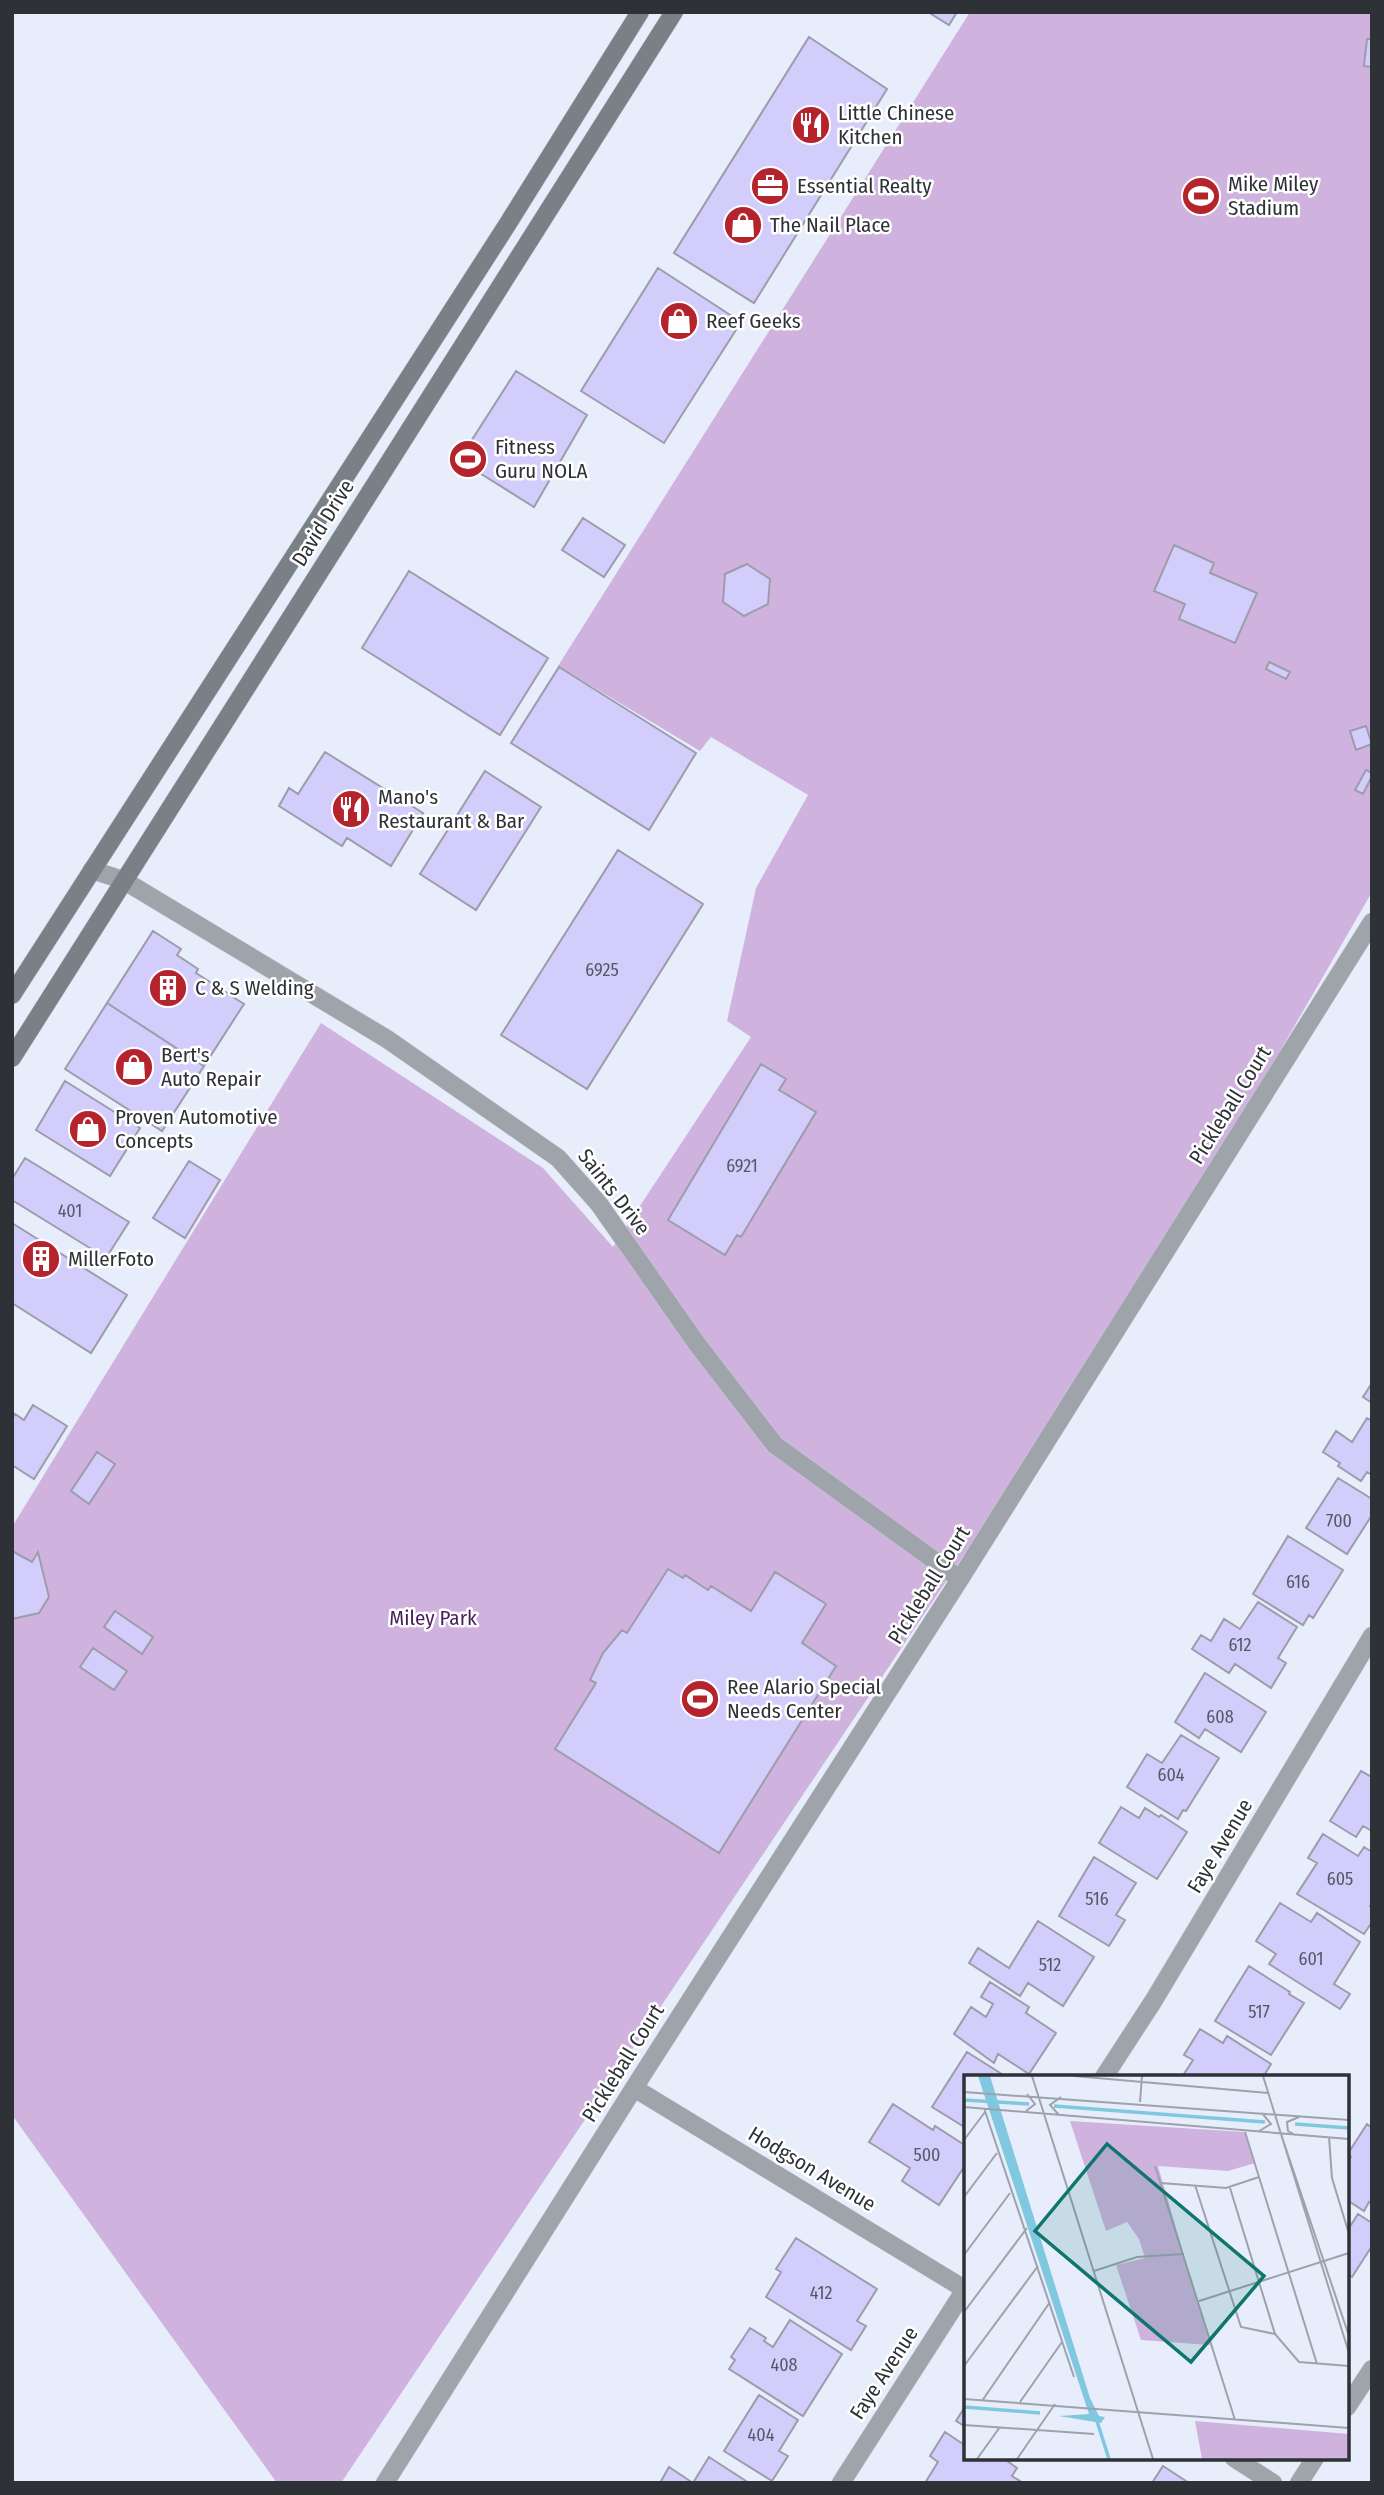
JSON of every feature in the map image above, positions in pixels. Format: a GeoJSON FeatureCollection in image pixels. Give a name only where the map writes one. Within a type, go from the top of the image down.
{"type":"FeatureCollection","features":[{"type":"Feature","properties":{"kind":"main road","name":"David Drive"},"geometry":{"type":"LineString","coordinates":[[12,995],[640,12]]}},
{"type":"Feature","properties":{"kind":"main road","name":"David Drive"},"geometry":{"type":"LineString","coordinates":[[12,1058],[674,12]]}},
{"type":"Feature","properties":{"kind":"street","name":"Saints Drive"},"geometry":{"type":"LineString","coordinates":[[92,870],[123,880],[387,1039],[558,1158],[599,1204],[697,1344],[775,1445],[960,1579]]}},
{"type":"Feature","properties":{"kind":"street","name":"Pickleball Court"},"geometry":{"type":"LineString","coordinates":[[385,2483],[960,1579],[1372,922]]}},
{"type":"Feature","properties":{"kind":"street","name":"Faye Avenue"},"geometry":{"type":"LineString","coordinates":[[1105,2075],[1154,2000],[1372,1636]]}},
{"type":"Feature","properties":{"kind":"street","name":"Hodgson Avenue"},"geometry":{"type":"LineString","coordinates":[[634,2088],[964,2288]]}},
{"type":"Feature","properties":{"kind":"street","name":"Faye Avenue"},"geometry":{"type":"LineString","coordinates":[[841,2483],[964,2292]]}},
{"type":"Feature","properties":{"kind":"street"},"geometry":{"type":"LineString","coordinates":[[1349,2404],[1372,2369]]}},
{"type":"Feature","properties":{"kind":"street"},"geometry":{"type":"LineString","coordinates":[[1237,2460],[1273,2483]]}},
{"type":"Feature","properties":{"kind":"street"},"geometry":{"type":"LineString","coordinates":[[1299,2483],[1314,2460]]}},
{"type":"Feature","properties":{"kind":"green space","name":"Miley Park"},"geometry":{"type":"Polygon","coordinates":[[[970,12],[1372,12],[1372,892],[1141,1291],[341,2483],[277,2483],[12,2115],[12,1527],[321,1023],[543,1168],[613,1247],[751,1037],[727,1021],[756,888],[808,795],[711,737],[700,751],[558,666],[970,12]]]}},
{"type":"Feature","properties":{"kind":"building"},"geometry":{"type":"Polygon","coordinates":[[[928,12],[957,12],[949,25],[928,12]]]}},
{"type":"Feature","properties":{"kind":"building"},"geometry":{"type":"Polygon","coordinates":[[[809,37],[887,89],[754,303],[674,253],[809,37]]]}},
{"type":"Feature","properties":{"kind":"building"},"geometry":{"type":"Polygon","coordinates":[[[1367,39],[1372,39],[1372,67],[1364,66],[1367,39]]]}},
{"type":"Feature","properties":{"kind":"building"},"geometry":{"type":"Polygon","coordinates":[[[658,268],[741,322],[664,443],[581,391],[658,268]]]}},
{"type":"Feature","properties":{"kind":"building"},"geometry":{"type":"Polygon","coordinates":[[[516,371],[587,415],[534,507],[459,460],[516,371]]]}},
{"type":"Feature","properties":{"kind":"building"},"geometry":{"type":"Polygon","coordinates":[[[583,518],[625,545],[604,577],[562,550],[583,518]]]}},
{"type":"Feature","properties":{"kind":"building"},"geometry":{"type":"Polygon","coordinates":[[[1174,545],[1214,563],[1210,573],[1257,593],[1235,643],[1179,619],[1185,604],[1154,591],[1174,545]]]}},
{"type":"Feature","properties":{"kind":"building"},"geometry":{"type":"Polygon","coordinates":[[[747,564],[770,579],[768,604],[744,616],[723,602],[725,574],[747,564]]]}},
{"type":"Feature","properties":{"kind":"building"},"geometry":{"type":"Polygon","coordinates":[[[409,571],[548,658],[500,735],[362,648],[409,571]]]}},
{"type":"Feature","properties":{"kind":"building"},"geometry":{"type":"Polygon","coordinates":[[[1269,662],[1290,672],[1286,679],[1266,669],[1269,662]]]}},
{"type":"Feature","properties":{"kind":"building"},"geometry":{"type":"Polygon","coordinates":[[[559,667],[696,753],[649,830],[511,743],[559,667]]]}},
{"type":"Feature","properties":{"kind":"building"},"geometry":{"type":"Polygon","coordinates":[[[1366,726],[1372,744],[1356,750],[1350,731],[1366,726]]]}},
{"type":"Feature","properties":{"kind":"building","name":"Mano's Restaurant & Bar"},"geometry":{"type":"Polygon","coordinates":[[[325,752],[423,813],[391,866],[347,838],[342,846],[279,806],[289,788],[298,794],[325,752]]]}},
{"type":"Feature","properties":{"kind":"building"},"geometry":{"type":"Polygon","coordinates":[[[1366,770],[1372,773],[1372,776],[1363,794],[1355,790],[1366,770]]]}},
{"type":"Feature","properties":{"kind":"building"},"geometry":{"type":"Polygon","coordinates":[[[485,771],[541,807],[476,910],[420,874],[485,771]]]}},
{"type":"Feature","properties":{"kind":"building"},"geometry":{"type":"Polygon","coordinates":[[[618,850],[703,904],[587,1089],[501,1035],[618,850]]]}},
{"type":"Feature","properties":{"kind":"building","name":"C & S Welding"},"geometry":{"type":"Polygon","coordinates":[[[153,931],[181,949],[177,955],[198,969],[196,973],[244,1004],[204,1066],[107,1003],[153,931]]]}},
{"type":"Feature","properties":{"kind":"building","name":"Bert's Auto Repair"},"geometry":{"type":"Polygon","coordinates":[[[107,1003],[204,1066],[162,1131],[65,1069],[107,1003]]]}},
{"type":"Feature","properties":{"kind":"building"},"geometry":{"type":"Polygon","coordinates":[[[761,1064],[786,1079],[779,1090],[816,1112],[741,1237],[737,1235],[725,1255],[668,1220],[761,1064]]]}},
{"type":"Feature","properties":{"kind":"building","name":"Proven Automotive Concepts"},"geometry":{"type":"Polygon","coordinates":[[[65,1081],[140,1128],[110,1176],[36,1130],[65,1081]]]}},
{"type":"Feature","properties":{"kind":"building"},"geometry":{"type":"Polygon","coordinates":[[[25,1158],[129,1222],[106,1258],[12,1200],[12,1179],[25,1158]]]}},
{"type":"Feature","properties":{"kind":"building"},"geometry":{"type":"Polygon","coordinates":[[[189,1161],[220,1180],[185,1238],[153,1218],[189,1161]]]}},
{"type":"Feature","properties":{"kind":"building","name":"MillerFoto"},"geometry":{"type":"Polygon","coordinates":[[[12,1223],[127,1295],[91,1353],[12,1303],[12,1223]]]}},
{"type":"Feature","properties":{"kind":"building"},"geometry":{"type":"Polygon","coordinates":[[[1372,1383],[1372,1403],[1363,1397],[1372,1383]]]}},
{"type":"Feature","properties":{"kind":"building"},"geometry":{"type":"Polygon","coordinates":[[[33,1405],[67,1426],[34,1479],[12,1465],[12,1419],[15,1414],[24,1420],[33,1405]]]}},
{"type":"Feature","properties":{"kind":"building"},"geometry":{"type":"Polygon","coordinates":[[[1367,1418],[1372,1421],[1372,1475],[1367,1472],[1361,1481],[1323,1452],[1336,1431],[1352,1442],[1367,1418]]]}},
{"type":"Feature","properties":{"kind":"building"},"geometry":{"type":"Polygon","coordinates":[[[97,1452],[115,1464],[89,1504],[71,1491],[97,1452]]]}},
{"type":"Feature","properties":{"kind":"building"},"geometry":{"type":"Polygon","coordinates":[[[1338,1478],[1372,1499],[1372,1515],[1347,1554],[1306,1528],[1338,1478]]]}},
{"type":"Feature","properties":{"kind":"building"},"geometry":{"type":"Polygon","coordinates":[[[1288,1536],[1343,1570],[1313,1618],[1309,1615],[1303,1625],[1253,1594],[1288,1536]]]}},
{"type":"Feature","properties":{"kind":"building"},"geometry":{"type":"Polygon","coordinates":[[[12,1551],[32,1562],[38,1552],[49,1597],[39,1613],[12,1619],[12,1551]]]}},
{"type":"Feature","properties":{"kind":"building","name":"Ree Alario Special Needs Center"},"geometry":{"type":"Polygon","coordinates":[[[668,1569],[683,1578],[685,1575],[708,1590],[711,1586],[751,1611],[775,1572],[826,1604],[802,1643],[836,1666],[719,1853],[555,1749],[596,1683],[590,1680],[603,1653],[622,1630],[627,1633],[668,1569]]]}},
{"type":"Feature","properties":{"kind":"building"},"geometry":{"type":"Polygon","coordinates":[[[1258,1602],[1297,1627],[1278,1658],[1286,1663],[1271,1688],[1235,1664],[1229,1673],[1192,1649],[1201,1635],[1211,1641],[1224,1619],[1240,1629],[1258,1602]]]}},
{"type":"Feature","properties":{"kind":"building"},"geometry":{"type":"Polygon","coordinates":[[[115,1611],[153,1637],[142,1654],[104,1627],[115,1611]]]}},
{"type":"Feature","properties":{"kind":"building"},"geometry":{"type":"Polygon","coordinates":[[[93,1648],[127,1671],[114,1690],[80,1667],[93,1648]]]}},
{"type":"Feature","properties":{"kind":"building"},"geometry":{"type":"Polygon","coordinates":[[[1205,1673],[1266,1712],[1241,1752],[1205,1729],[1199,1738],[1175,1722],[1205,1673]]]}},
{"type":"Feature","properties":{"kind":"building"},"geometry":{"type":"Polygon","coordinates":[[[1181,1735],[1219,1758],[1186,1811],[1183,1810],[1178,1819],[1127,1787],[1147,1754],[1162,1763],[1181,1735]]]}},
{"type":"Feature","properties":{"kind":"building"},"geometry":{"type":"Polygon","coordinates":[[[1361,1771],[1372,1777],[1372,1831],[1363,1826],[1356,1837],[1330,1821],[1361,1771]]]}},
{"type":"Feature","properties":{"kind":"building"},"geometry":{"type":"Polygon","coordinates":[[[1121,1807],[1139,1818],[1145,1808],[1187,1832],[1157,1879],[1099,1843],[1121,1807]]]}},
{"type":"Feature","properties":{"kind":"building"},"geometry":{"type":"Polygon","coordinates":[[[1323,1834],[1358,1856],[1364,1847],[1372,1852],[1372,1922],[1364,1934],[1297,1894],[1317,1863],[1308,1858],[1323,1834]]]}},
{"type":"Feature","properties":{"kind":"building"},"geometry":{"type":"Polygon","coordinates":[[[1094,1857],[1136,1883],[1116,1915],[1125,1920],[1109,1946],[1059,1916],[1094,1857]]]}},
{"type":"Feature","properties":{"kind":"building"},"geometry":{"type":"Polygon","coordinates":[[[1280,1903],[1311,1922],[1317,1913],[1360,1942],[1334,1984],[1350,1994],[1340,2009],[1269,1964],[1276,1954],[1256,1941],[1280,1903]]]}},
{"type":"Feature","properties":{"kind":"building"},"geometry":{"type":"Polygon","coordinates":[[[1038,1921],[1094,1957],[1063,2006],[1028,1983],[1020,1996],[969,1963],[978,1948],[1009,1968],[1038,1921]]]}},
{"type":"Feature","properties":{"kind":"building"},"geometry":{"type":"Polygon","coordinates":[[[1249,1966],[1304,2003],[1271,2055],[1215,2021],[1249,1966]]]}},
{"type":"Feature","properties":{"kind":"building"},"geometry":{"type":"Polygon","coordinates":[[[990,1982],[1029,2007],[1026,2013],[1056,2033],[1029,2074],[998,2054],[994,2063],[954,2034],[971,2007],[986,2017],[993,2004],[981,1997],[990,1982]]]}},
{"type":"Feature","properties":{"kind":"building"},"geometry":{"type":"Polygon","coordinates":[[[1200,2029],[1223,2043],[1227,2036],[1271,2064],[1264,2075],[1183,2075],[1193,2060],[1184,2055],[1200,2029]]]}},
{"type":"Feature","properties":{"kind":"building"},"geometry":{"type":"Polygon","coordinates":[[[967,2052],[1003,2075],[964,2075],[964,2127],[932,2107],[967,2052]]]}},
{"type":"Feature","properties":{"kind":"building"},"geometry":{"type":"Polygon","coordinates":[[[893,2104],[933,2130],[935,2126],[964,2145],[964,2167],[939,2205],[902,2181],[910,2168],[869,2142],[893,2104]]]}},
{"type":"Feature","properties":{"kind":"building"},"geometry":{"type":"Polygon","coordinates":[[[1367,2124],[1372,2128],[1372,2204],[1369,2202],[1364,2211],[1349,2201],[1349,2152],[1367,2124]]]}},
{"type":"Feature","properties":{"kind":"building"},"geometry":{"type":"Polygon","coordinates":[[[1358,2214],[1372,2223],[1372,2246],[1352,2277],[1349,2275],[1349,2224],[1351,2225],[1358,2214]]]}},
{"type":"Feature","properties":{"kind":"building"},"geometry":{"type":"Polygon","coordinates":[[[796,2238],[877,2289],[857,2321],[866,2326],[851,2350],[766,2297],[781,2272],[776,2269],[796,2238]]]}},
{"type":"Feature","properties":{"kind":"building"},"geometry":{"type":"Polygon","coordinates":[[[790,2320],[842,2354],[803,2416],[729,2369],[735,2360],[731,2357],[750,2328],[766,2338],[764,2341],[773,2347],[790,2320]]]}},
{"type":"Feature","properties":{"kind":"building"},"geometry":{"type":"Polygon","coordinates":[[[759,2395],[798,2420],[779,2451],[788,2456],[772,2481],[724,2451],[759,2395]]]}},
{"type":"Feature","properties":{"kind":"building"},"geometry":{"type":"Polygon","coordinates":[[[964,2408],[964,2426],[956,2421],[964,2408]]]}},
{"type":"Feature","properties":{"kind":"building"},"geometry":{"type":"Polygon","coordinates":[[[945,2432],[964,2445],[964,2460],[1006,2460],[1017,2468],[1012,2476],[1023,2483],[925,2483],[938,2462],[930,2456],[945,2432]]]}},
{"type":"Feature","properties":{"kind":"building"},"geometry":{"type":"Polygon","coordinates":[[[709,2457],[749,2483],[693,2483],[709,2457]]]}},
{"type":"Feature","properties":{"kind":"building"},"geometry":{"type":"Polygon","coordinates":[[[1163,2466],[1189,2483],[1152,2483],[1163,2466]]]}},
{"type":"Feature","properties":{"kind":"building"},"geometry":{"type":"Polygon","coordinates":[[[669,2467],[693,2483],[660,2483],[669,2467]]]}},
{"type":"Feature","properties":{"kind":"place","name":"Little Chinese Kitchen"},"geometry":{"type":"Point","coordinates":[811,125]}},
{"type":"Feature","properties":{"kind":"place","name":"Essential Realty"},"geometry":{"type":"Point","coordinates":[770,186]}},
{"type":"Feature","properties":{"kind":"place","name":"Mike Miley Stadium"},"geometry":{"type":"Point","coordinates":[1201,196]}},
{"type":"Feature","properties":{"kind":"place","name":"The Nail Place"},"geometry":{"type":"Point","coordinates":[743,225]}},
{"type":"Feature","properties":{"kind":"place","name":"Reef Geeks"},"geometry":{"type":"Point","coordinates":[679,321]}},
{"type":"Feature","properties":{"kind":"place","name":"Fitness Guru NOLA"},"geometry":{"type":"Point","coordinates":[468,459]}},
{"type":"Feature","properties":{"kind":"place","name":"Mano's Restaurant & Bar"},"geometry":{"type":"Point","coordinates":[351,809]}},
{"type":"Feature","properties":{"kind":"place","name":"C & S Welding"},"geometry":{"type":"Point","coordinates":[168,988]}},
{"type":"Feature","properties":{"kind":"place","name":"Bert's Auto Repair"},"geometry":{"type":"Point","coordinates":[134,1067]}},
{"type":"Feature","properties":{"kind":"place","name":"Proven Automotive Concepts"},"geometry":{"type":"Point","coordinates":[88,1129]}},
{"type":"Feature","properties":{"kind":"place","name":"MillerFoto"},"geometry":{"type":"Point","coordinates":[41,1259]}},
{"type":"Feature","properties":{"kind":"place","name":"Ree Alario Special Needs Center"},"geometry":{"type":"Point","coordinates":[700,1699]}}]}
